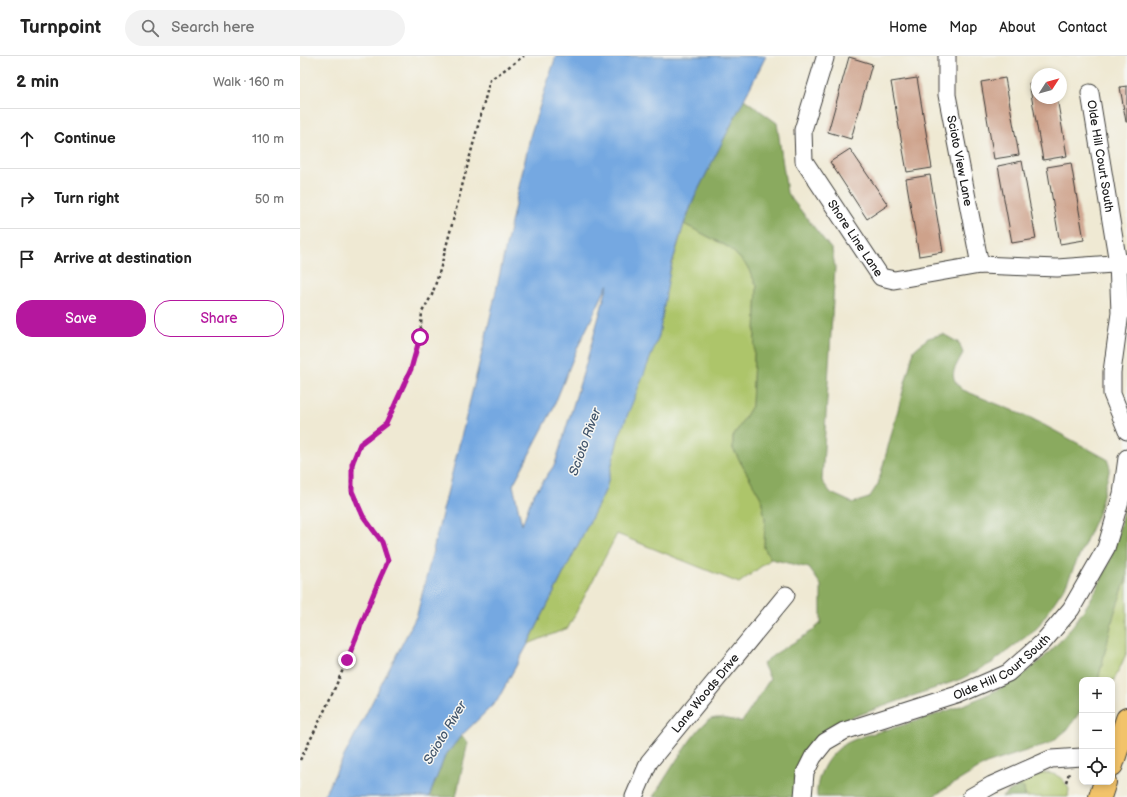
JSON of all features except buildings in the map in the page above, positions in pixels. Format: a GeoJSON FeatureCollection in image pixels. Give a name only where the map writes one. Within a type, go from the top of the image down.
{"type":"FeatureCollection","features":[{"type":"Feature","properties":{"kind":"main road"},"geometry":{"type":"LineString","coordinates":[[1117,757],[1127,719]]}},
{"type":"Feature","properties":{"kind":"main road"},"geometry":{"type":"LineString","coordinates":[[1100,797],[1105,785]]}},
{"type":"Feature","properties":{"kind":"street","name":"Scioto View Lane"},"geometry":{"type":"LineString","coordinates":[[947,56],[947,95],[980,265]]}},
{"type":"Feature","properties":{"kind":"street","name":"Shore Line Lane"},"geometry":{"type":"LineString","coordinates":[[825,58],[803,130],[804,161],[876,272],[881,277],[887,280],[894,280],[980,265],[1057,268],[1122,263]]}},
{"type":"Feature","properties":{"kind":"street","name":"Olde Hill Court South"},"geometry":{"type":"LineString","coordinates":[[1090,93],[1122,263],[1120,313],[1112,372],[1112,394],[1127,431]]}},
{"type":"Feature","properties":{"kind":"street","name":"Olde Hill Court South"},"geometry":{"type":"LineString","coordinates":[[803,797],[805,773],[813,757],[825,742],[844,730],[957,696],[1008,673],[1043,642],[1071,609],[1106,548],[1122,494],[1127,458]]}},
{"type":"Feature","properties":{"kind":"street","name":"Lane Woods Drive"},"geometry":{"type":"LineString","coordinates":[[634,797],[648,762],[786,595]]}},
{"type":"Feature","properties":{"kind":"street"},"geometry":{"type":"LineString","coordinates":[[971,797],[992,785],[1051,760],[1079,757]]}},
{"type":"Feature","properties":{"kind":"path"},"geometry":{"type":"LineString","coordinates":[[300,760],[338,681],[369,607],[379,578],[388,561],[382,542],[363,516],[352,491],[352,464],[360,444],[386,424],[411,369],[420,337],[422,312],[432,295],[440,270],[490,80],[524,56]]}},
{"type":"Feature","properties":{"kind":"green space"},"geometry":{"type":"Polygon","coordinates":[[[744,99],[777,123],[787,193],[832,250],[835,267],[822,481],[831,493],[853,503],[869,498],[878,484],[914,350],[928,338],[943,334],[959,343],[963,353],[955,368],[954,377],[955,381],[963,390],[1031,418],[1107,459],[1110,468],[1098,514],[1066,585],[1037,628],[992,663],[961,679],[833,724],[825,730],[811,746],[801,766],[795,786],[795,797],[653,797],[697,731],[711,719],[719,718],[742,722],[770,679],[763,664],[821,623],[821,585],[809,568],[771,559],[764,548],[765,519],[761,498],[733,449],[733,437],[752,406],[757,286],[747,266],[730,248],[684,224],[696,194],[744,99]]]}},
{"type":"Feature","properties":{"kind":"green space"},"geometry":{"type":"Polygon","coordinates":[[[684,224],[730,248],[747,266],[757,286],[752,406],[733,437],[733,449],[761,498],[765,519],[764,548],[771,559],[739,583],[617,534],[568,628],[528,644],[606,489],[618,439],[631,404],[684,224]]]}},
{"type":"Feature","properties":{"kind":"green space"},"geometry":{"type":"Polygon","coordinates":[[[1127,494],[1127,577],[1114,614],[1099,677],[1079,677],[1079,713],[1067,730],[1050,743],[986,764],[932,797],[817,797],[819,780],[825,764],[843,745],[863,736],[900,726],[970,702],[1005,686],[1034,666],[1064,636],[1089,602],[1107,568],[1120,526],[1127,494]]]}},
{"type":"Feature","properties":{"kind":"green space"},"geometry":{"type":"Polygon","coordinates":[[[1127,577],[1127,652],[1115,678],[1115,677],[1099,677],[1114,614],[1127,577]]]}},
{"type":"Feature","properties":{"kind":"green space"},"geometry":{"type":"Polygon","coordinates":[[[461,736],[468,742],[456,797],[429,797],[445,756],[461,736]]]}},
{"type":"Feature","properties":{"kind":"green space"},"geometry":{"type":"Polygon","coordinates":[[[1043,773],[1059,776],[1069,789],[1068,797],[1025,797],[1026,795],[1018,786],[1043,773]]]}},
{"type":"Feature","properties":{"kind":"green space"},"geometry":{"type":"Polygon","coordinates":[[[1018,786],[1024,788],[1025,797],[1002,797],[1018,786]]]}},
{"type":"Feature","properties":{"kind":"water","name":"Scioto River"},"geometry":{"type":"Polygon","coordinates":[[[556,56],[766,56],[696,194],[684,224],[670,270],[659,336],[618,439],[606,489],[528,644],[497,701],[461,736],[445,756],[429,797],[323,797],[417,615],[486,336],[531,133],[556,56]],[[608,284],[576,351],[552,411],[513,485],[522,525],[532,497],[555,464],[585,367],[608,284]]]}},
{"type":"Feature","properties":{"kind":"route"},"geometry":{"type":"LineString","coordinates":[[347,660],[369,607],[379,578],[388,561],[382,542],[363,516],[352,491],[352,464],[360,444],[386,424],[411,369],[420,337]]}}]}
